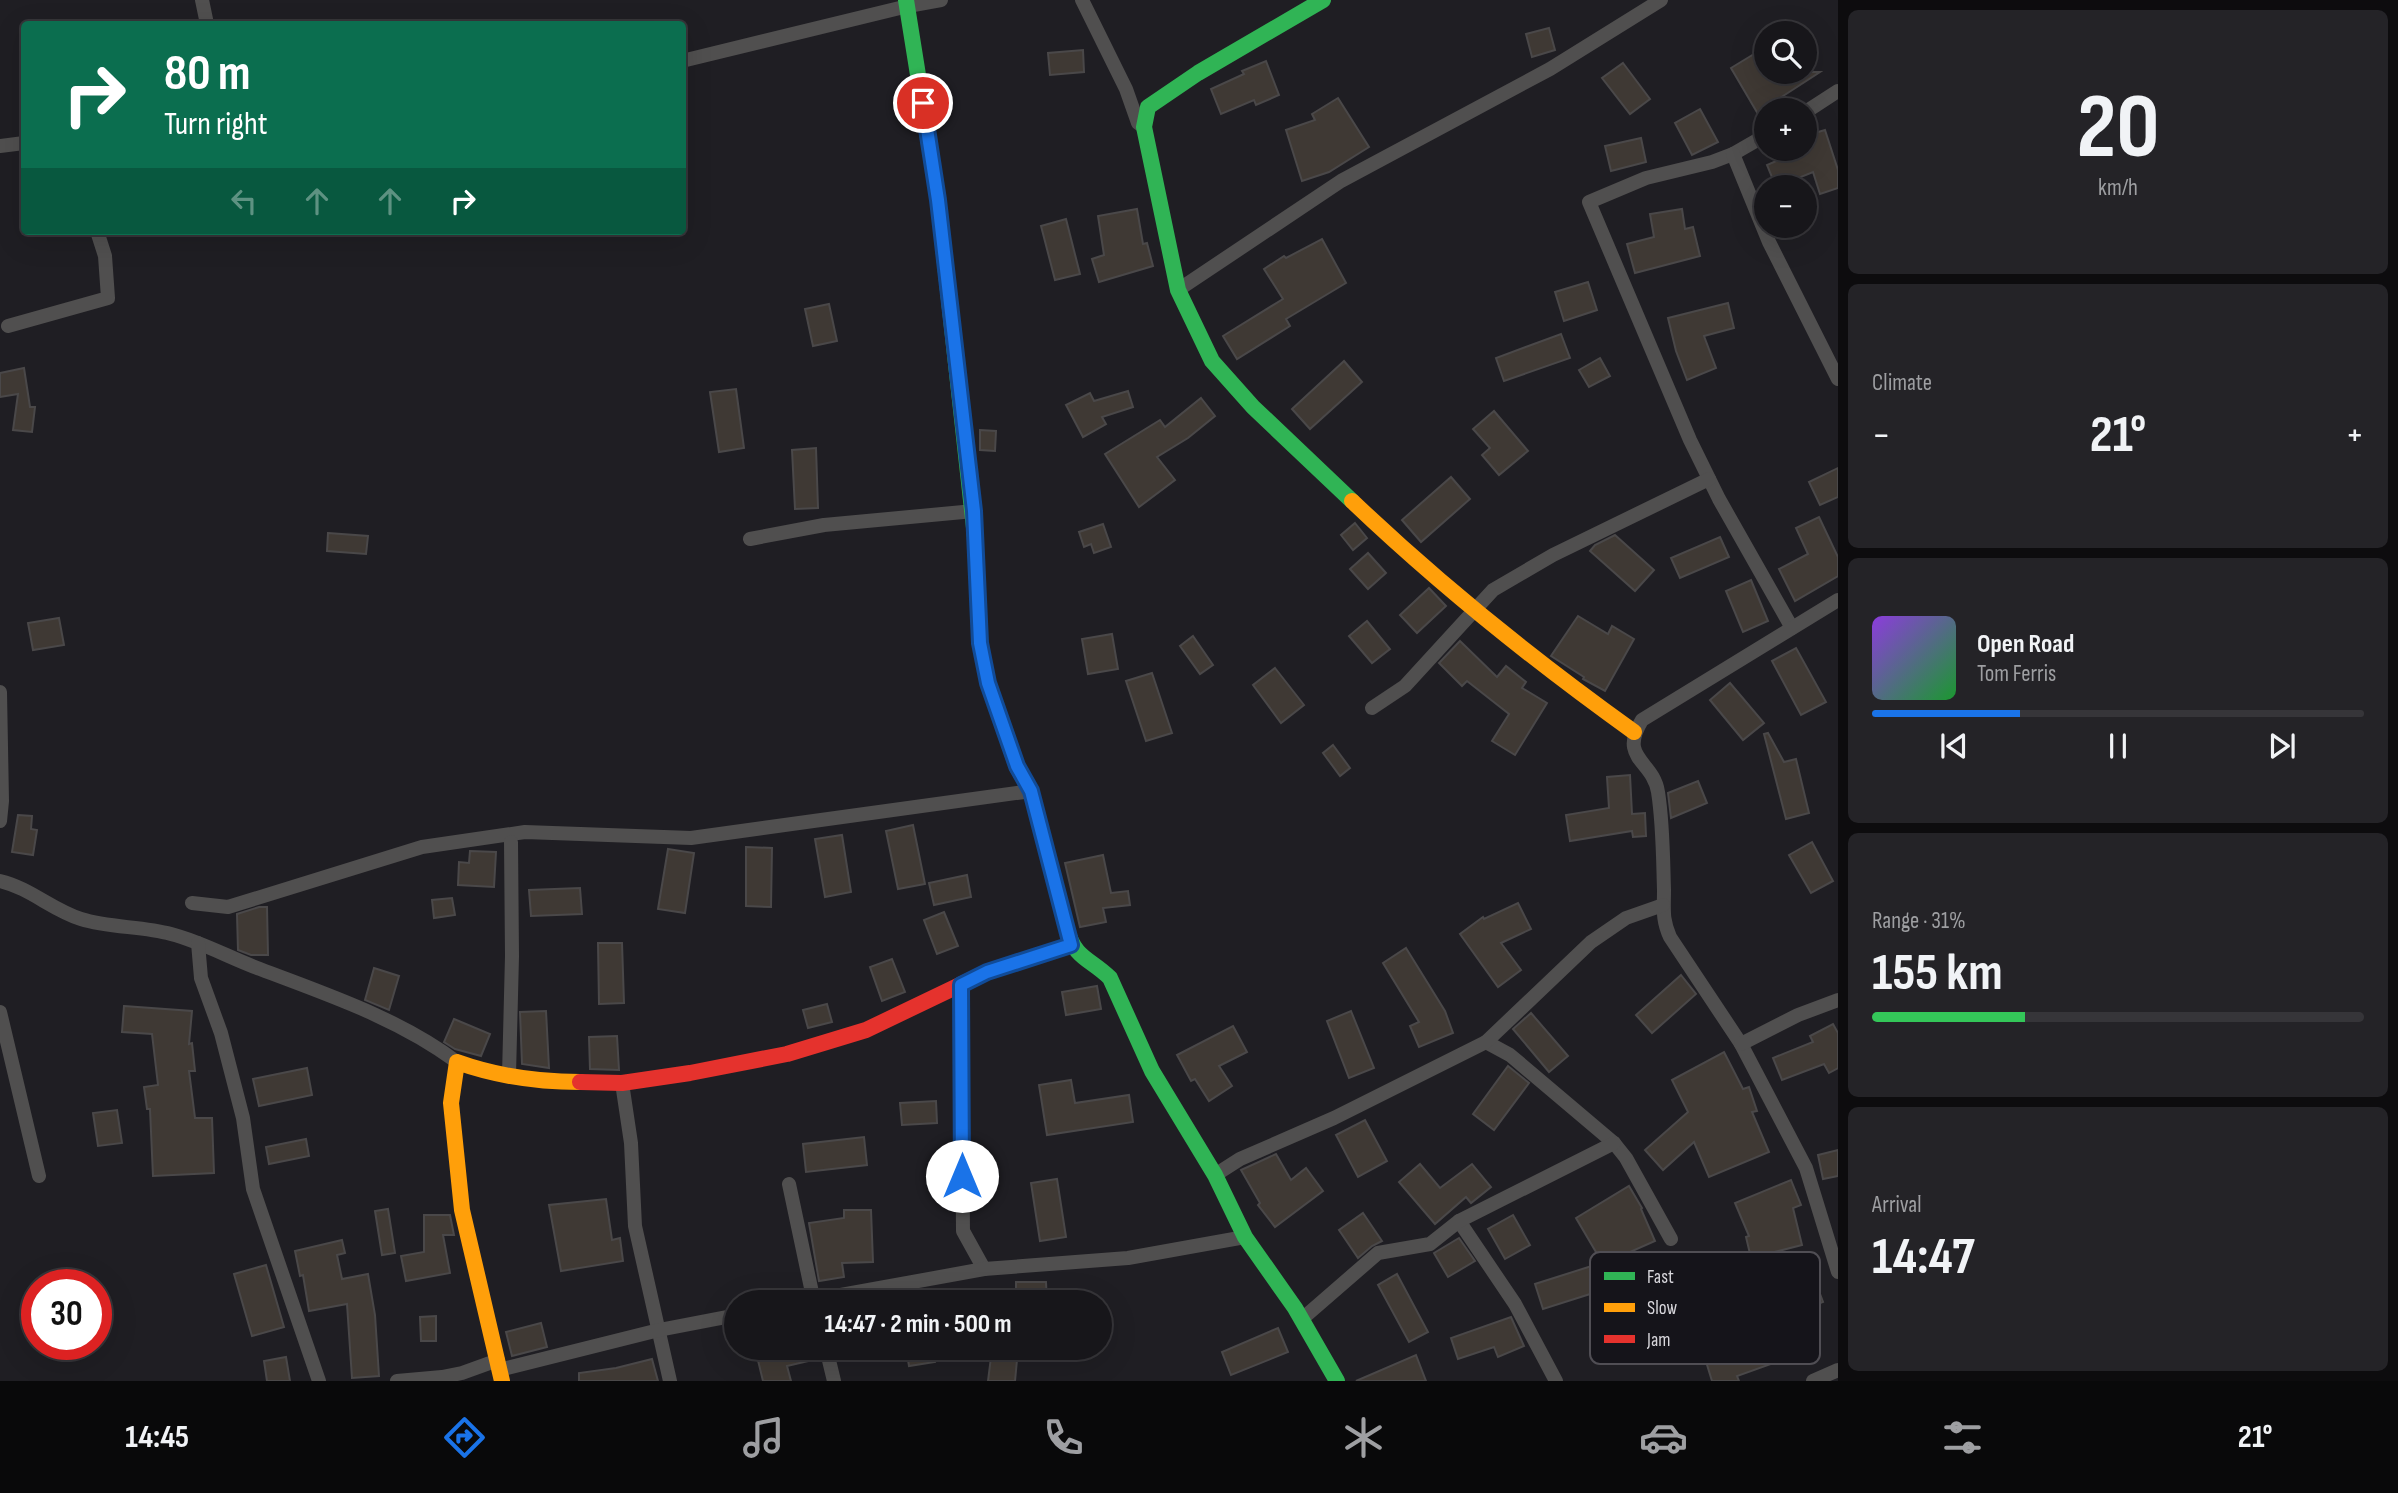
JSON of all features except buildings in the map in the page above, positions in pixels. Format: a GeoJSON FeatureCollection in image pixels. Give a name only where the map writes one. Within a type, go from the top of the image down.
{"type":"FeatureCollection","features":[{"type":"Feature","properties":{"kind":"street"},"geometry":{"type":"LineString","coordinates":[[202,0],[206,21]]}},
{"type":"Feature","properties":{"kind":"street"},"geometry":{"type":"LineString","coordinates":[[686,60],[907,3],[941,0]]}},
{"type":"Feature","properties":{"kind":"street"},"geometry":{"type":"LineString","coordinates":[[1082,0],[1126,89],[1138,123],[1144,127]]}},
{"type":"Feature","properties":{"kind":"street"},"geometry":{"type":"LineString","coordinates":[[1323,0],[1198,73],[1148,107],[1144,127],[1178,290],[1212,361],[1252,407],[1383,531],[1475,611],[1557,677],[1634,732]]}},
{"type":"Feature","properties":{"kind":"street"},"geometry":{"type":"LineString","coordinates":[[1178,290],[1340,181],[1550,69],[1661,0]]}},
{"type":"Feature","properties":{"kind":"street"},"geometry":{"type":"LineString","coordinates":[[907,3],[938,200],[974,511],[980,643],[988,683],[1017,766],[1031,791],[1071,945],[1084,960],[1101,969],[1110,978],[1152,1071],[1214,1175],[1245,1237],[1301,1319],[1337,1381]]}},
{"type":"Feature","properties":{"kind":"street"},"geometry":{"type":"LineString","coordinates":[[1817,105],[1838,91]]}},
{"type":"Feature","properties":{"kind":"street"},"geometry":{"type":"LineString","coordinates":[[1754,142],[1712,162],[1646,178],[1589,202],[1690,440],[1792,628]]}},
{"type":"Feature","properties":{"kind":"street"},"geometry":{"type":"LineString","coordinates":[[0,146],[21,143]]}},
{"type":"Feature","properties":{"kind":"street"},"geometry":{"type":"LineString","coordinates":[[1733,154],[1769,242],[1838,379]]}},
{"type":"Feature","properties":{"kind":"street"},"geometry":{"type":"LineString","coordinates":[[8,326],[108,299],[105,256],[98,235]]}},
{"type":"Feature","properties":{"kind":"street"},"geometry":{"type":"LineString","coordinates":[[1372,708],[1405,686],[1493,590],[1553,555],[1709,479]]}},
{"type":"Feature","properties":{"kind":"street"},"geometry":{"type":"LineString","coordinates":[[750,539],[824,525],[974,511]]}},
{"type":"Feature","properties":{"kind":"street"},"geometry":{"type":"LineString","coordinates":[[1838,600],[1642,720],[1634,732],[1633,747],[1658,789],[1663,920],[1670,937],[1741,1044],[1805,1168],[1838,1272]]}},
{"type":"Feature","properties":{"kind":"street"},"geometry":{"type":"LineString","coordinates":[[0,692],[0,821]]}},
{"type":"Feature","properties":{"kind":"street"},"geometry":{"type":"LineString","coordinates":[[192,903],[228,907],[422,847],[525,832],[691,838],[1031,791]]}},
{"type":"Feature","properties":{"kind":"street"},"geometry":{"type":"LineString","coordinates":[[509,1075],[511,842]]}},
{"type":"Feature","properties":{"kind":"street"},"geometry":{"type":"LineString","coordinates":[[0,881],[19,886],[63,912],[83,920],[140,927],[198,943],[257,969],[352,1003],[432,1043],[457,1062],[477,1069],[548,1082],[622,1083],[787,1054],[866,1030],[987,972],[1071,945]]}},
{"type":"Feature","properties":{"kind":"street"},"geometry":{"type":"LineString","coordinates":[[1214,1175],[1240,1159],[1334,1118],[1486,1042],[1591,942],[1626,918],[1663,905]]}},
{"type":"Feature","properties":{"kind":"street"},"geometry":{"type":"LineString","coordinates":[[198,943],[201,978],[221,1033],[243,1118],[253,1189],[319,1381]]}},
{"type":"Feature","properties":{"kind":"street"},"geometry":{"type":"LineString","coordinates":[[961,985],[962,1230],[984,1269]]}},
{"type":"Feature","properties":{"kind":"street"},"geometry":{"type":"LineString","coordinates":[[1741,1044],[1838,1000]]}},
{"type":"Feature","properties":{"kind":"street"},"geometry":{"type":"LineString","coordinates":[[0,1012],[39,1176]]}},
{"type":"Feature","properties":{"kind":"street"},"geometry":{"type":"LineString","coordinates":[[1486,1042],[1510,1055],[1614,1143],[1626,1158],[1671,1239]]}},
{"type":"Feature","properties":{"kind":"street"},"geometry":{"type":"LineString","coordinates":[[457,1062],[451,1103],[462,1210],[500,1370]]}},
{"type":"Feature","properties":{"kind":"street"},"geometry":{"type":"LineString","coordinates":[[622,1083],[631,1143],[635,1226],[670,1381]]}},
{"type":"Feature","properties":{"kind":"street"},"geometry":{"type":"LineString","coordinates":[[1301,1319],[1378,1253],[1430,1244],[1459,1221],[1614,1143]]}},
{"type":"Feature","properties":{"kind":"street"},"geometry":{"type":"LineString","coordinates":[[789,1184],[808,1290]]}},
{"type":"Feature","properties":{"kind":"street"},"geometry":{"type":"LineString","coordinates":[[1459,1221],[1515,1304],[1556,1381]]}},
{"type":"Feature","properties":{"kind":"street"},"geometry":{"type":"LineString","coordinates":[[870,1290],[984,1269],[1128,1258],[1245,1237]]}},
{"type":"Feature","properties":{"kind":"street"},"geometry":{"type":"LineString","coordinates":[[397,1381],[500,1370],[659,1330],[724,1318]]}},
{"type":"Feature","properties":{"kind":"street"},"geometry":{"type":"LineString","coordinates":[[829,1360],[834,1381]]}},
{"type":"Feature","properties":{"kind":"street"},"geometry":{"type":"LineString","coordinates":[[1814,1381],[1838,1370]]}},
{"type":"Feature","properties":{"kind":"traffic: fast"},"geometry":{"type":"LineString","coordinates":[[906,0],[938,200],[975,537]]}},
{"type":"Feature","properties":{"kind":"traffic: fast"},"geometry":{"type":"LineString","coordinates":[[1323,0],[1198,73],[1148,107],[1144,127],[1178,290],[1212,361],[1253,407],[1352,501]]}},
{"type":"Feature","properties":{"kind":"traffic: fast"},"geometry":{"type":"LineString","coordinates":[[1067,930],[1079,953],[1110,978],[1152,1071],[1215,1175],[1245,1237],[1295,1308],[1337,1381]]}},
{"type":"Feature","properties":{"kind":"traffic: slow"},"geometry":{"type":"LineString","coordinates":[[1352,501],[1419,563],[1489,621],[1634,732]]}},
{"type":"Feature","properties":{"kind":"traffic: slow"},"geometry":{"type":"LineString","coordinates":[[975,537],[980,643],[988,683],[1017,767],[1031,791],[1067,930]]}},
{"type":"Feature","properties":{"kind":"traffic: slow"},"geometry":{"type":"LineString","coordinates":[[502,1381],[462,1210],[451,1103],[457,1062],[518,1077],[580,1082]]}},
{"type":"Feature","properties":{"kind":"traffic: jam"},"geometry":{"type":"LineString","coordinates":[[580,1082],[622,1083],[787,1054],[866,1030],[987,972],[1071,945]]}},
{"type":"Feature","properties":{"kind":"route"},"geometry":{"type":"LineString","coordinates":[[923,103],[938,200],[974,511],[980,643],[988,683],[1017,766],[1031,791],[1071,945],[987,972],[961,985],[962,1176]]}}]}
